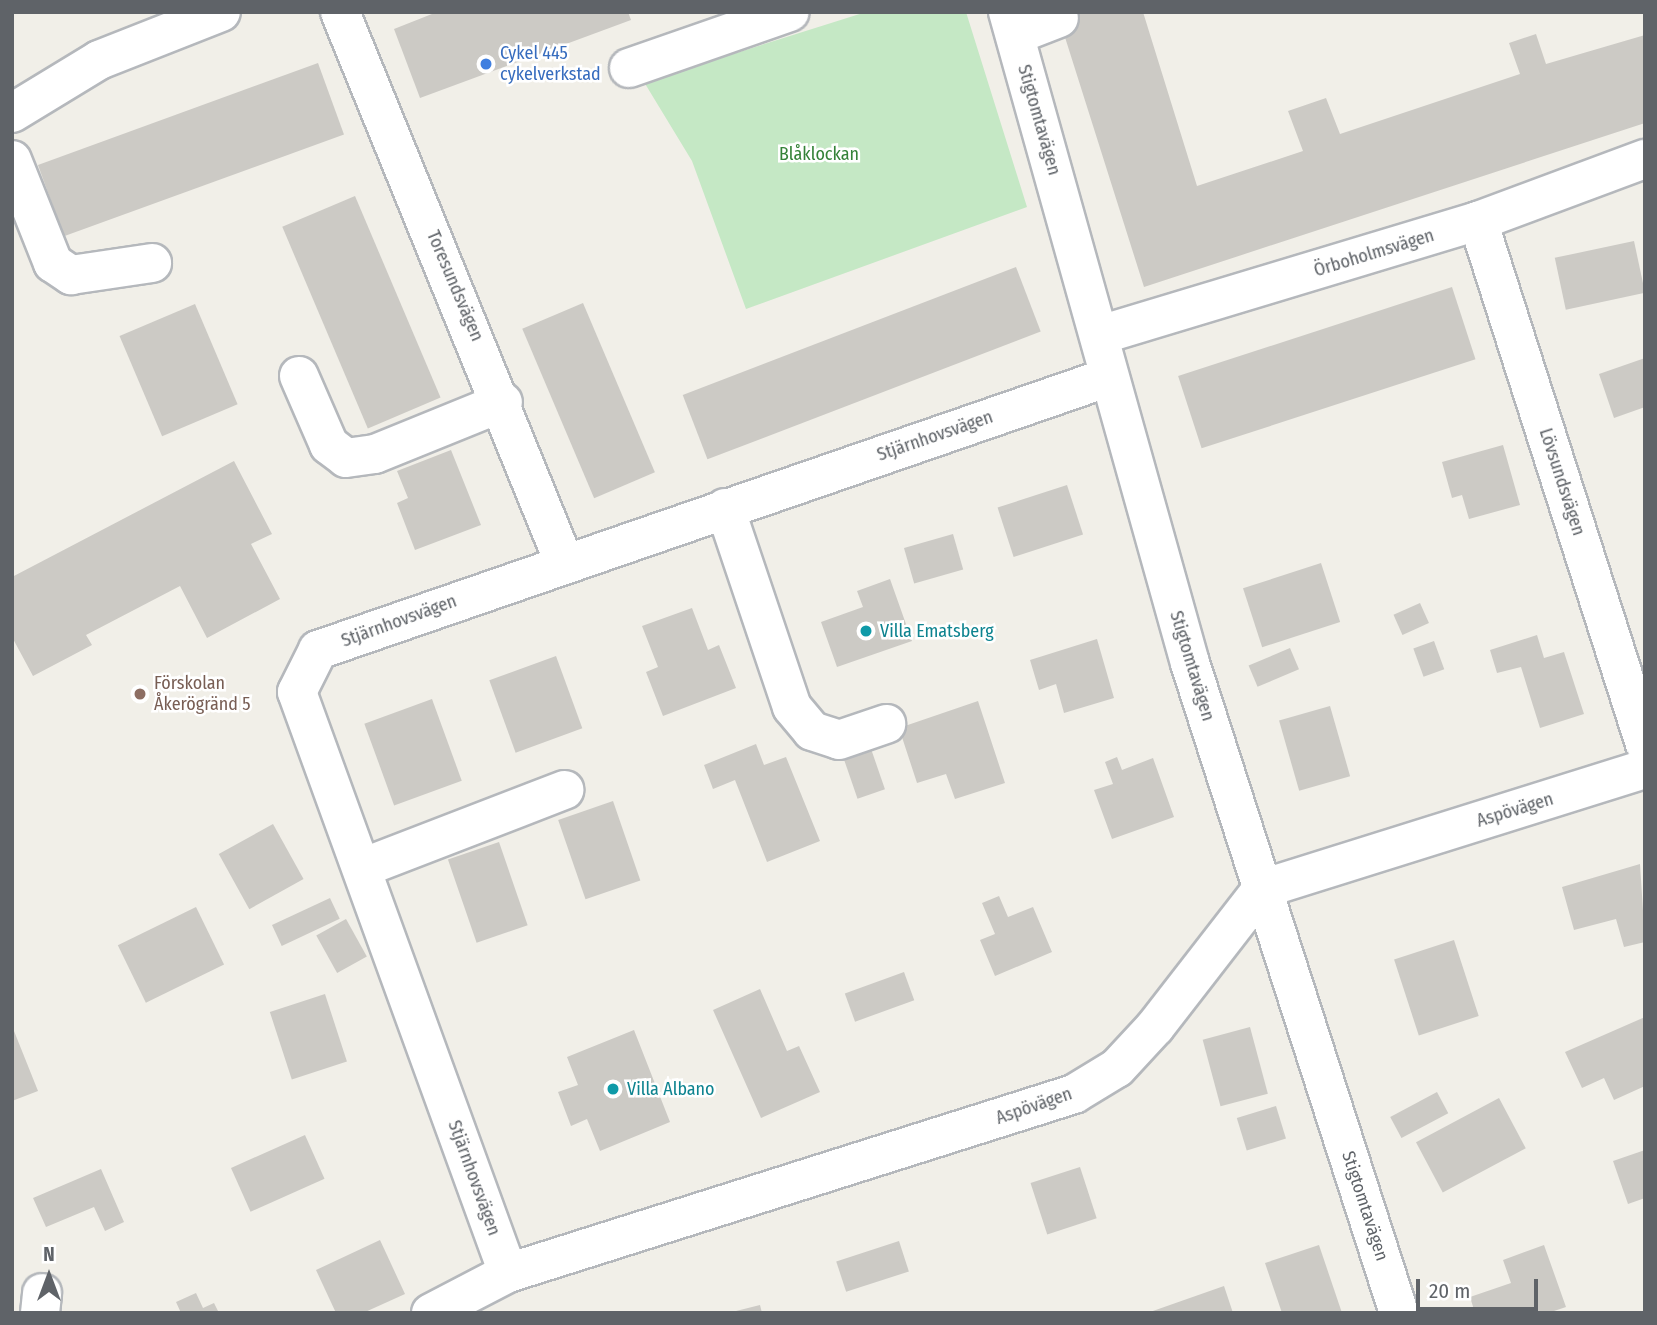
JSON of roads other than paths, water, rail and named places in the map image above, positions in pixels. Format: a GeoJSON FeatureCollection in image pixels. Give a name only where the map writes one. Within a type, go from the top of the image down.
{"type":"FeatureCollection","features":[{"type":"Feature","properties":{"kind":"street"},"geometry":{"type":"LineString","coordinates":[[12,113],[99,60],[221,12]]}},
{"type":"Feature","properties":{"kind":"street","name":"Toresundsvägen"},"geometry":{"type":"LineString","coordinates":[[340,12],[503,402],[564,562]]}},
{"type":"Feature","properties":{"kind":"street"},"geometry":{"type":"LineString","coordinates":[[629,68],[790,12]]}},
{"type":"Feature","properties":{"kind":"street"},"geometry":{"type":"LineString","coordinates":[[1012,23],[1059,18]]}},
{"type":"Feature","properties":{"kind":"street","name":"Stigtomtavägen"},"geometry":{"type":"LineString","coordinates":[[1012,23],[1100,335],[1109,377],[1262,889],[1399,1313]]}},
{"type":"Feature","properties":{"kind":"street","name":"Örboholmsvägen"},"geometry":{"type":"LineString","coordinates":[[1100,335],[1478,221],[1645,159]]}},
{"type":"Feature","properties":{"kind":"street"},"geometry":{"type":"LineString","coordinates":[[12,160],[53,263],[71,275],[152,263]]}},
{"type":"Feature","properties":{"kind":"street","name":"Lövsundsvägen"},"geometry":{"type":"LineString","coordinates":[[1478,221],[1645,744]]}},
{"type":"Feature","properties":{"kind":"street"},"geometry":{"type":"LineString","coordinates":[[299,376],[329,446],[346,458],[375,454],[503,402]]}},
{"type":"Feature","properties":{"kind":"street","name":"Stjärnhovsvägen"},"geometry":{"type":"LineString","coordinates":[[508,1273],[297,692],[318,650],[564,562],[1109,377]]}},
{"type":"Feature","properties":{"kind":"street"},"geometry":{"type":"LineString","coordinates":[[725,508],[792,706],[812,731],[839,740],[886,724]]}},
{"type":"Feature","properties":{"kind":"street","name":"Aspövägen"},"geometry":{"type":"LineString","coordinates":[[446,1310],[508,1273],[1074,1094],[1117,1068],[1147,1035],[1262,889],[1645,769]]}},
{"type":"Feature","properties":{"kind":"street"},"geometry":{"type":"LineString","coordinates":[[362,868],[564,790]]}},
{"type":"Feature","properties":{"kind":"place","name":"Cykel 445 cykelverkstad"},"geometry":{"type":"Point","coordinates":[486,64]}},
{"type":"Feature","properties":{"kind":"place","name":"Villa Ematsberg"},"geometry":{"type":"Point","coordinates":[866,631]}},
{"type":"Feature","properties":{"kind":"place","name":"Förskolan Åkerögränd 5"},"geometry":{"type":"Point","coordinates":[140,694]}},
{"type":"Feature","properties":{"kind":"place","name":"Villa Albano"},"geometry":{"type":"Point","coordinates":[613,1089]}},
{"type":"Feature","properties":{"kind":"park label","name":"Blåklockan"},"geometry":{"type":"Point","coordinates":[819,154]}}]}
